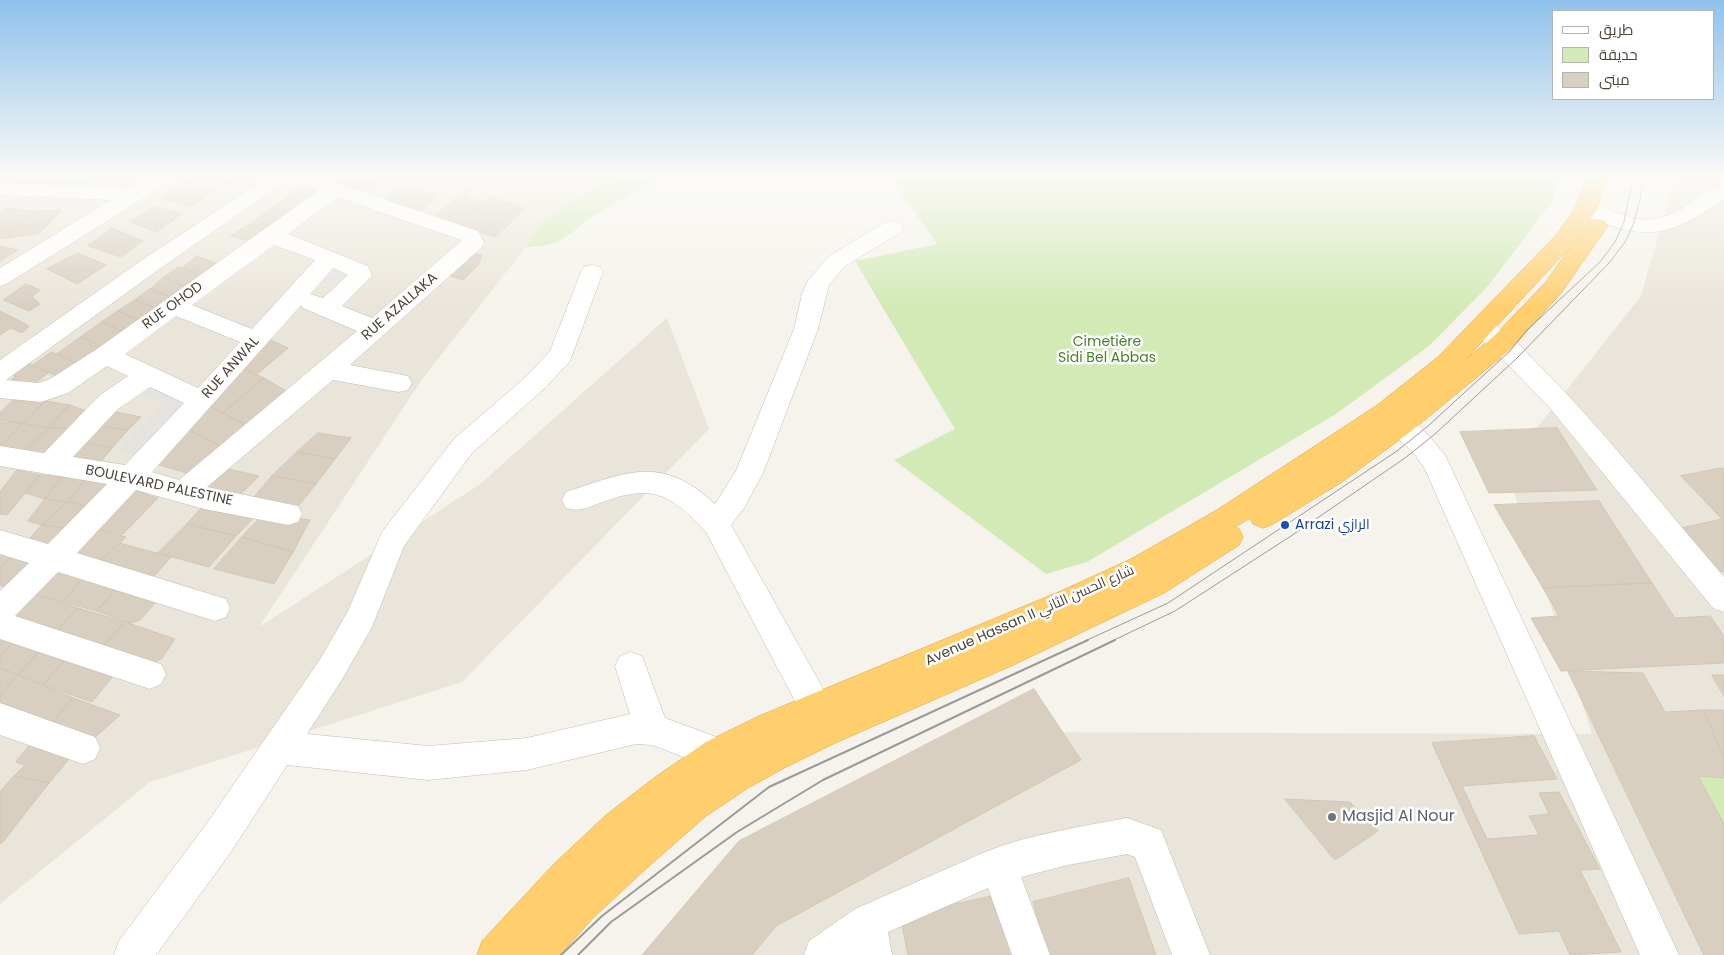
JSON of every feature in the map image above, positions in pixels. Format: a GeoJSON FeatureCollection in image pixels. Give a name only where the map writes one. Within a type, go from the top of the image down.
{"type":"FeatureCollection","features":[{"type":"Feature","properties":{"kind":"highway","name":"Avenue Hassan II شارع الحسن الثاني"},"geometry":{"type":"LineString","coordinates":[[496,955],[566,878],[619,828],[666,790],[718,754],[770,727],[823,719],[1000,656],[1153,584],[1332,474],[1393,419],[1492,335],[1529,312],[1553,288],[1590,222]]}},
{"type":"Feature","properties":{"kind":"highway","name":"Avenue Hassan II شارع الحسن الثاني"},"geometry":{"type":"LineString","coordinates":[[534,955],[587,898],[694,804],[774,755],[823,719]]}},
{"type":"Feature","properties":{"kind":"street"},"geometry":{"type":"LineString","coordinates":[[0,278],[92,222]]}},
{"type":"Feature","properties":{"kind":"street"},"geometry":{"type":"LineString","coordinates":[[0,373],[106,296],[215,222]]}},
{"type":"Feature","properties":{"kind":"street","name":"RUE OHOD"},"geometry":{"type":"LineString","coordinates":[[0,389],[32,393],[49,391],[106,355],[291,222]]}},
{"type":"Feature","properties":{"kind":"street","name":"RUE AZALLAKA"},"geometry":{"type":"LineString","coordinates":[[183,492],[471,246],[473,240],[470,236],[428,222]]}},
{"type":"Feature","properties":{"kind":"street"},"geometry":{"type":"LineString","coordinates":[[1626,222],[1640,226],[1662,225],[1670,222]]}},
{"type":"Feature","properties":{"kind":"street"},"geometry":{"type":"LineString","coordinates":[[716,524],[734,500],[749,473],[806,329],[814,294],[819,282],[837,261],[892,228]]}},
{"type":"Feature","properties":{"kind":"street"},"geometry":{"type":"LineString","coordinates":[[272,236],[357,269],[361,274],[326,308]]}},
{"type":"Feature","properties":{"kind":"street","name":"RUE ANWAL"},"geometry":{"type":"LineString","coordinates":[[0,611],[54,559],[202,401],[330,258]]}},
{"type":"Feature","properties":{"kind":"street"},"geometry":{"type":"LineString","coordinates":[[133,955],[218,838],[330,672],[361,617],[392,540],[463,446],[537,381],[561,355],[592,272]]}},
{"type":"Feature","properties":{"kind":"street"},"geometry":{"type":"LineString","coordinates":[[295,296],[374,329]]}},
{"type":"Feature","properties":{"kind":"street"},"geometry":{"type":"LineString","coordinates":[[173,306],[257,340]]}},
{"type":"Feature","properties":{"kind":"street"},"geometry":{"type":"LineString","coordinates":[[1492,335],[1558,400],[1724,599]]}},
{"type":"Feature","properties":{"kind":"street"},"geometry":{"type":"LineString","coordinates":[[106,355],[202,401]]}},
{"type":"Feature","properties":{"kind":"street"},"geometry":{"type":"LineString","coordinates":[[328,370],[399,383]]}},
{"type":"Feature","properties":{"kind":"street"},"geometry":{"type":"LineString","coordinates":[[50,464],[110,402],[149,375]]}},
{"type":"Feature","properties":{"kind":"street"},"geometry":{"type":"LineString","coordinates":[[1393,419],[1422,445],[1436,464],[1660,955]]}},
{"type":"Feature","properties":{"kind":"street","name":"BOULEVARD PALESTINE"},"geometry":{"type":"LineString","coordinates":[[0,456],[130,477],[183,492],[288,514]]}},
{"type":"Feature","properties":{"kind":"street"},"geometry":{"type":"LineString","coordinates":[[576,500],[627,483],[654,482],[678,489],[698,502],[716,524],[823,719]]}},
{"type":"Feature","properties":{"kind":"street"},"geometry":{"type":"LineString","coordinates":[[0,542],[215,608]]}},
{"type":"Feature","properties":{"kind":"street"},"geometry":{"type":"LineString","coordinates":[[0,625],[150,674]]}},
{"type":"Feature","properties":{"kind":"street"},"geometry":{"type":"LineString","coordinates":[[631,666],[652,729]]}},
{"type":"Feature","properties":{"kind":"street"},"geometry":{"type":"LineString","coordinates":[[0,719],[83,748]]}},
{"type":"Feature","properties":{"kind":"street"},"geometry":{"type":"LineString","coordinates":[[278,748],[428,762],[527,754],[636,728],[652,729],[718,754]]}},
{"type":"Feature","properties":{"kind":"street"},"geometry":{"type":"LineString","coordinates":[[823,955],[871,939],[998,865],[1068,847],[1127,836],[1148,843],[1191,955]]}},
{"type":"Feature","properties":{"kind":"street"},"geometry":{"type":"LineString","coordinates":[[998,865],[1030,955]]}},
{"type":"Feature","properties":{"kind":"shaded area"},"geometry":{"type":"Polygon","coordinates":[[[0,222],[542,222],[526,247],[423,378],[259,627],[479,485],[667,318],[709,429],[462,682],[150,782],[0,904],[0,222]]]}},
{"type":"Feature","properties":{"kind":"shaded area"},"geometry":{"type":"Polygon","coordinates":[[[1662,222],[1724,222],[1724,955],[666,955],[976,732],[1592,734],[1506,467],[1641,296],[1662,222]]]}},
{"type":"Feature","properties":{"kind":"shaded area"},"geometry":{"type":"Polygon","coordinates":[[[338,256],[361,264],[335,287],[315,279],[338,256]]]}},
{"type":"Feature","properties":{"kind":"shaded area"},"geometry":{"type":"Polygon","coordinates":[[[148,379],[191,399],[139,454],[119,451],[164,405],[134,390],[148,379]]]}},
{"type":"Feature","properties":{"kind":"green space"},"geometry":{"type":"Polygon","coordinates":[[[542,222],[587,222],[561,240],[551,244],[526,247],[542,222]]]}},
{"type":"Feature","properties":{"kind":"green space","name":"Cimetière Sidi Bel Abbas"},"geometry":{"type":"Polygon","coordinates":[[[921,222],[1537,222],[1487,287],[1429,346],[1336,414],[1087,562],[1046,574],[894,460],[955,429],[855,261],[937,244],[921,222]]]}},
{"type":"Feature","properties":{"kind":"green space"},"geometry":{"type":"Polygon","coordinates":[[[1698,776],[1724,778],[1724,824],[1698,776]]]}},
{"type":"Feature","properties":{"kind":"building"},"geometry":{"type":"Polygon","coordinates":[[[0,222],[23,222],[5,238],[0,238],[0,222]]]}},
{"type":"Feature","properties":{"kind":"building"},"geometry":{"type":"Polygon","coordinates":[[[23,222],[50,222],[38,234],[5,238],[23,222]]]}},
{"type":"Feature","properties":{"kind":"building"},"geometry":{"type":"Polygon","coordinates":[[[131,222],[171,222],[156,232],[131,222]]]}},
{"type":"Feature","properties":{"kind":"building"},"geometry":{"type":"Polygon","coordinates":[[[254,222],[260,222],[274,227],[254,242],[231,236],[254,222]]]}},
{"type":"Feature","properties":{"kind":"building"},"geometry":{"type":"Polygon","coordinates":[[[260,222],[280,222],[274,227],[260,222]]]}},
{"type":"Feature","properties":{"kind":"building"},"geometry":{"type":"Polygon","coordinates":[[[457,222],[512,222],[495,237],[454,224],[457,222]]]}},
{"type":"Feature","properties":{"kind":"building"},"geometry":{"type":"Polygon","coordinates":[[[112,228],[143,241],[121,257],[88,246],[112,228]]]}},
{"type":"Feature","properties":{"kind":"building"},"geometry":{"type":"Polygon","coordinates":[[[0,246],[18,250],[0,261],[0,246]]]}},
{"type":"Feature","properties":{"kind":"building"},"geometry":{"type":"Polygon","coordinates":[[[78,253],[106,265],[77,284],[47,269],[78,253]]]}},
{"type":"Feature","properties":{"kind":"building"},"geometry":{"type":"Polygon","coordinates":[[[468,253],[482,255],[478,265],[463,280],[445,274],[468,253]]]}},
{"type":"Feature","properties":{"kind":"building"},"geometry":{"type":"Polygon","coordinates":[[[197,256],[217,264],[203,275],[183,268],[197,256]]]}},
{"type":"Feature","properties":{"kind":"building"},"geometry":{"type":"Polygon","coordinates":[[[179,267],[204,277],[187,287],[163,278],[179,267]]]}},
{"type":"Feature","properties":{"kind":"building"},"geometry":{"type":"Polygon","coordinates":[[[163,278],[187,287],[173,298],[151,289],[163,278]]]}},
{"type":"Feature","properties":{"kind":"building"},"geometry":{"type":"Polygon","coordinates":[[[26,284],[40,290],[32,297],[40,304],[29,311],[4,300],[26,284]]]}},
{"type":"Feature","properties":{"kind":"building"},"geometry":{"type":"Polygon","coordinates":[[[150,289],[173,298],[155,308],[135,300],[150,289]]]}},
{"type":"Feature","properties":{"kind":"building"},"geometry":{"type":"Polygon","coordinates":[[[135,300],[155,308],[139,320],[118,311],[135,300]]]}},
{"type":"Feature","properties":{"kind":"building"},"geometry":{"type":"Polygon","coordinates":[[[0,311],[29,326],[22,333],[11,328],[0,335],[0,311]]]}},
{"type":"Feature","properties":{"kind":"building"},"geometry":{"type":"Polygon","coordinates":[[[118,311],[139,320],[123,332],[102,322],[118,311]]]}},
{"type":"Feature","properties":{"kind":"building"},"geometry":{"type":"Polygon","coordinates":[[[102,322],[123,332],[103,347],[81,337],[102,322]]]}},
{"type":"Feature","properties":{"kind":"building"},"geometry":{"type":"Polygon","coordinates":[[[81,337],[103,347],[78,364],[57,354],[81,337]]]}},
{"type":"Feature","properties":{"kind":"building"},"geometry":{"type":"Polygon","coordinates":[[[266,338],[288,348],[256,375],[240,367],[266,338]]]}},
{"type":"Feature","properties":{"kind":"building"},"geometry":{"type":"Polygon","coordinates":[[[52,352],[78,364],[58,377],[33,365],[52,352]]]}},
{"type":"Feature","properties":{"kind":"building"},"geometry":{"type":"Polygon","coordinates":[[[28,363],[48,373],[34,384],[10,381],[16,376],[10,373],[28,363]]]}},
{"type":"Feature","properties":{"kind":"building"},"geometry":{"type":"Polygon","coordinates":[[[240,367],[264,378],[223,413],[206,405],[240,367]]]}},
{"type":"Feature","properties":{"kind":"building"},"geometry":{"type":"Polygon","coordinates":[[[264,378],[288,392],[247,425],[223,413],[264,378]]]}},
{"type":"Feature","properties":{"kind":"building"},"geometry":{"type":"Polygon","coordinates":[[[15,398],[46,401],[23,423],[0,420],[0,413],[15,398]]]}},
{"type":"Feature","properties":{"kind":"building"},"geometry":{"type":"Polygon","coordinates":[[[46,401],[69,405],[49,428],[23,423],[46,401]]]}},
{"type":"Feature","properties":{"kind":"building"},"geometry":{"type":"Polygon","coordinates":[[[69,405],[93,413],[78,429],[49,428],[69,405]]]}},
{"type":"Feature","properties":{"kind":"building"},"geometry":{"type":"Polygon","coordinates":[[[206,405],[247,425],[222,447],[186,428],[206,405]]]}},
{"type":"Feature","properties":{"kind":"building"},"geometry":{"type":"Polygon","coordinates":[[[112,411],[141,417],[128,430],[98,426],[112,411]]]}},
{"type":"Feature","properties":{"kind":"building"},"geometry":{"type":"Polygon","coordinates":[[[0,422],[23,423],[0,447],[0,422]]]}},
{"type":"Feature","properties":{"kind":"building"},"geometry":{"type":"Polygon","coordinates":[[[23,423],[49,428],[24,453],[0,451],[0,447],[23,423]]]}},
{"type":"Feature","properties":{"kind":"building"},"geometry":{"type":"Polygon","coordinates":[[[94,426],[128,430],[112,448],[80,440],[94,426]]]}},
{"type":"Feature","properties":{"kind":"building"},"geometry":{"type":"Polygon","coordinates":[[[49,428],[74,429],[49,454],[24,453],[49,428]]]}},
{"type":"Feature","properties":{"kind":"building"},"geometry":{"type":"Polygon","coordinates":[[[186,428],[222,447],[190,474],[152,463],[186,428]]]}},
{"type":"Feature","properties":{"kind":"building"},"geometry":{"type":"Polygon","coordinates":[[[1557,428],[1597,490],[1489,493],[1460,432],[1557,428]]]}},
{"type":"Feature","properties":{"kind":"building"},"geometry":{"type":"Polygon","coordinates":[[[318,433],[351,438],[335,459],[297,452],[318,433]]]}},
{"type":"Feature","properties":{"kind":"building"},"geometry":{"type":"Polygon","coordinates":[[[84,443],[112,448],[100,463],[68,460],[84,443]]]}},
{"type":"Feature","properties":{"kind":"building"},"geometry":{"type":"Polygon","coordinates":[[[297,452],[335,459],[316,484],[272,476],[297,452]]]}},
{"type":"Feature","properties":{"kind":"building"},"geometry":{"type":"Polygon","coordinates":[[[224,468],[259,476],[236,499],[194,494],[224,468]]]}},
{"type":"Feature","properties":{"kind":"building"},"geometry":{"type":"Polygon","coordinates":[[[1724,469],[1724,571],[1711,574],[1672,530],[1722,519],[1681,476],[1724,469]]]}},
{"type":"Feature","properties":{"kind":"building"},"geometry":{"type":"Polygon","coordinates":[[[17,470],[40,475],[7,515],[0,514],[0,492],[17,470]]]}},
{"type":"Feature","properties":{"kind":"building"},"geometry":{"type":"Polygon","coordinates":[[[40,475],[62,477],[45,499],[25,493],[40,475]]]}},
{"type":"Feature","properties":{"kind":"building"},"geometry":{"type":"Polygon","coordinates":[[[272,476],[316,484],[296,509],[251,501],[272,476]]]}},
{"type":"Feature","properties":{"kind":"building"},"geometry":{"type":"Polygon","coordinates":[[[62,477],[85,480],[68,502],[45,499],[62,477]]]}},
{"type":"Feature","properties":{"kind":"building"},"geometry":{"type":"Polygon","coordinates":[[[85,480],[115,482],[91,507],[68,502],[85,480]]]}},
{"type":"Feature","properties":{"kind":"building"},"geometry":{"type":"Polygon","coordinates":[[[127,485],[149,490],[147,495],[158,498],[123,534],[91,527],[127,485]]]}},
{"type":"Feature","properties":{"kind":"building"},"geometry":{"type":"Polygon","coordinates":[[[45,499],[68,502],[42,525],[28,521],[45,499]]]}},
{"type":"Feature","properties":{"kind":"building"},"geometry":{"type":"Polygon","coordinates":[[[1599,501],[1652,583],[1543,588],[1494,505],[1599,501]]]}},
{"type":"Feature","properties":{"kind":"building"},"geometry":{"type":"Polygon","coordinates":[[[68,502],[91,507],[71,529],[42,525],[68,502]]]}},
{"type":"Feature","properties":{"kind":"building"},"geometry":{"type":"Polygon","coordinates":[[[205,504],[259,512],[236,536],[187,524],[205,504]]]}},
{"type":"Feature","properties":{"kind":"building"},"geometry":{"type":"Polygon","coordinates":[[[264,514],[310,520],[293,552],[242,537],[264,514]]]}},
{"type":"Feature","properties":{"kind":"building"},"geometry":{"type":"Polygon","coordinates":[[[187,524],[236,536],[209,567],[158,553],[187,524]]]}},
{"type":"Feature","properties":{"kind":"building"},"geometry":{"type":"Polygon","coordinates":[[[42,525],[71,529],[50,553],[22,547],[42,525]]]}},
{"type":"Feature","properties":{"kind":"building"},"geometry":{"type":"Polygon","coordinates":[[[91,527],[126,537],[95,567],[62,558],[91,527]]]}},
{"type":"Feature","properties":{"kind":"building"},"geometry":{"type":"Polygon","coordinates":[[[242,537],[293,552],[274,584],[214,569],[242,537]]]}},
{"type":"Feature","properties":{"kind":"building"},"geometry":{"type":"Polygon","coordinates":[[[119,543],[171,557],[148,583],[95,567],[119,543]]]}},
{"type":"Feature","properties":{"kind":"building"},"geometry":{"type":"Polygon","coordinates":[[[0,550],[14,554],[0,568],[0,550]]]}},
{"type":"Feature","properties":{"kind":"building"},"geometry":{"type":"Polygon","coordinates":[[[14,554],[41,562],[14,590],[0,585],[0,568],[14,554]]]}},
{"type":"Feature","properties":{"kind":"building"},"geometry":{"type":"Polygon","coordinates":[[[57,565],[87,573],[63,602],[28,592],[57,565]]]}},
{"type":"Feature","properties":{"kind":"building"},"geometry":{"type":"Polygon","coordinates":[[[87,573],[122,583],[97,611],[63,602],[87,573]]]}},
{"type":"Feature","properties":{"kind":"building"},"geometry":{"type":"Polygon","coordinates":[[[122,583],[161,596],[140,620],[130,623],[97,611],[122,583]]]}},
{"type":"Feature","properties":{"kind":"building"},"geometry":{"type":"Polygon","coordinates":[[[1652,583],[1675,618],[1710,616],[1724,636],[1724,663],[1561,671],[1531,618],[1559,616],[1543,588],[1652,583]]]}},
{"type":"Feature","properties":{"kind":"building"},"geometry":{"type":"Polygon","coordinates":[[[28,592],[78,608],[53,635],[2,621],[28,592]]]}},
{"type":"Feature","properties":{"kind":"building"},"geometry":{"type":"Polygon","coordinates":[[[78,608],[125,622],[98,652],[53,635],[78,608]]]}},
{"type":"Feature","properties":{"kind":"building"},"geometry":{"type":"Polygon","coordinates":[[[125,622],[175,639],[162,658],[149,666],[98,652],[125,622]]]}},
{"type":"Feature","properties":{"kind":"building"},"geometry":{"type":"Polygon","coordinates":[[[0,628],[17,638],[0,657],[0,628]]]}},
{"type":"Feature","properties":{"kind":"building"},"geometry":{"type":"Polygon","coordinates":[[[17,638],[44,646],[18,675],[0,668],[0,657],[17,638]]]}},
{"type":"Feature","properties":{"kind":"building"},"geometry":{"type":"Polygon","coordinates":[[[44,646],[70,654],[43,685],[18,675],[44,646]]]}},
{"type":"Feature","properties":{"kind":"building"},"geometry":{"type":"Polygon","coordinates":[[[70,654],[118,670],[92,702],[43,685],[70,654]]]}},
{"type":"Feature","properties":{"kind":"building"},"geometry":{"type":"Polygon","coordinates":[[[0,668],[18,675],[0,696],[0,668]]]}},
{"type":"Feature","properties":{"kind":"building"},"geometry":{"type":"Polygon","coordinates":[[[1568,671],[1643,673],[1665,712],[1704,710],[1724,758],[1724,778],[1698,776],[1724,824],[1724,955],[1704,955],[1568,671]]]}},
{"type":"Feature","properties":{"kind":"building"},"geometry":{"type":"Polygon","coordinates":[[[18,675],[73,698],[46,731],[0,715],[0,696],[18,675]]]}},
{"type":"Feature","properties":{"kind":"building"},"geometry":{"type":"Polygon","coordinates":[[[1712,675],[1724,675],[1724,696],[1712,675]]]}},
{"type":"Feature","properties":{"kind":"building"},"geometry":{"type":"Polygon","coordinates":[[[1034,689],[1081,760],[776,926],[752,955],[642,955],[739,841],[1034,689]]]}},
{"type":"Feature","properties":{"kind":"building"},"geometry":{"type":"Polygon","coordinates":[[[73,698],[120,715],[84,747],[46,731],[73,698]]]}},
{"type":"Feature","properties":{"kind":"building"},"geometry":{"type":"Polygon","coordinates":[[[1704,710],[1724,710],[1724,758],[1704,710]]]}},
{"type":"Feature","properties":{"kind":"building"},"geometry":{"type":"Polygon","coordinates":[[[1534,736],[1557,779],[1462,786],[1487,839],[1539,835],[1529,816],[1549,814],[1539,793],[1559,792],[1600,869],[1580,870],[1621,952],[1570,955],[1559,931],[1519,934],[1432,743],[1534,736]]]}},
{"type":"Feature","properties":{"kind":"building"},"geometry":{"type":"Polygon","coordinates":[[[34,740],[75,752],[49,783],[14,776],[25,765],[16,762],[34,740]]]}},
{"type":"Feature","properties":{"kind":"building"},"geometry":{"type":"Polygon","coordinates":[[[14,776],[49,783],[2,843],[0,843],[0,792],[14,776]]]}},
{"type":"Feature","properties":{"kind":"building","name":"Masjid Al Nour"},"geometry":{"type":"Polygon","coordinates":[[[1285,799],[1350,802],[1378,831],[1335,860],[1285,799]]]}},
{"type":"Feature","properties":{"kind":"building"},"geometry":{"type":"Polygon","coordinates":[[[1129,878],[1156,955],[1048,955],[1033,902],[1129,878]]]}},
{"type":"Feature","properties":{"kind":"building"},"geometry":{"type":"Polygon","coordinates":[[[998,895],[1014,955],[908,955],[900,916],[998,895]]]}},
{"type":"Feature","properties":{"kind":"tram line"},"geometry":{"type":"LineString","coordinates":[[1085,641],[1168,603],[1397,451],[1428,426],[1510,351],[1526,331],[1600,262],[1615,242],[1624,222]]}},
{"type":"Feature","properties":{"kind":"tram line"},"geometry":{"type":"LineString","coordinates":[[1112,641],[1175,611],[1291,536],[1405,458],[1435,434],[1517,358],[1610,262],[1625,242],[1634,222]]}},
{"type":"Feature","properties":{"kind":"tram line"},"geometry":{"type":"LineString","coordinates":[[561,955],[602,916],[769,787],[1088,640]]}},
{"type":"Feature","properties":{"kind":"tram line"},"geometry":{"type":"LineString","coordinates":[[578,955],[611,922],[737,832],[823,780],[1115,640]]}},
{"type":"Feature","properties":{"kind":"place","name":"Arrazi الرازي"},"geometry":{"type":"Point","coordinates":[1285,525]}},
{"type":"Feature","properties":{"kind":"place","name":"Masjid Al Nour"},"geometry":{"type":"Point","coordinates":[1332,817]}}]}
